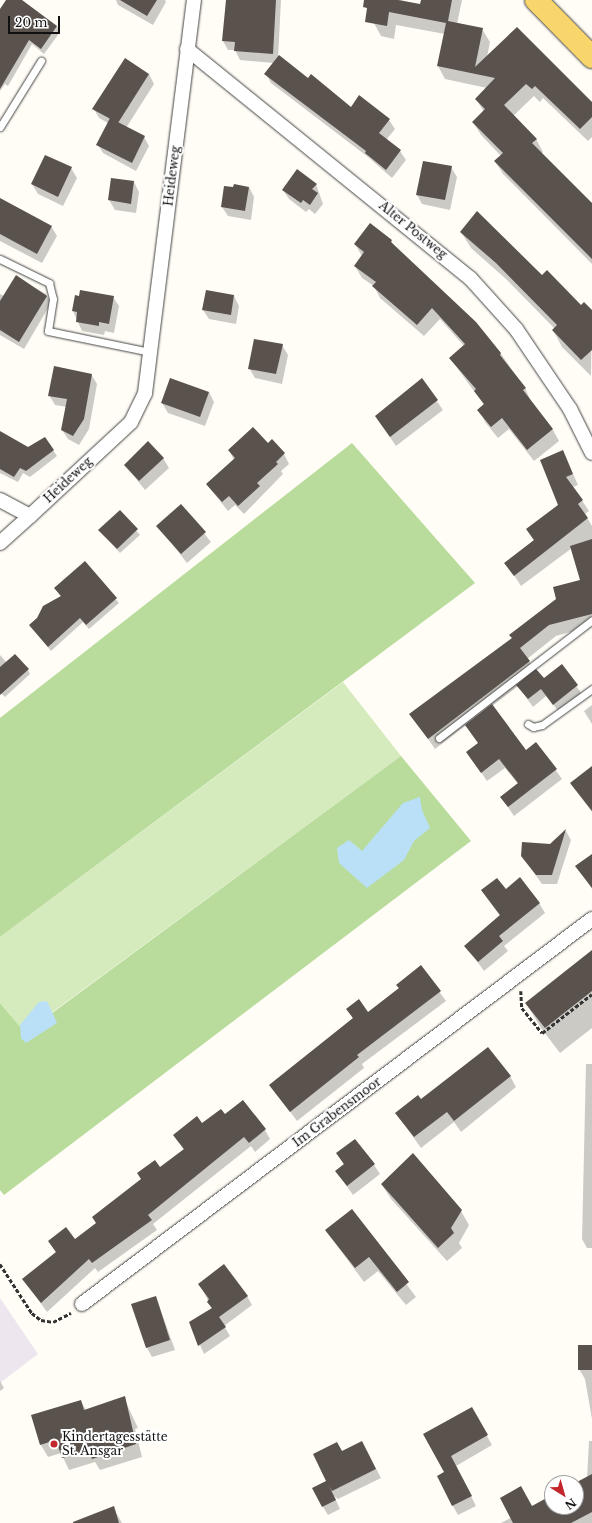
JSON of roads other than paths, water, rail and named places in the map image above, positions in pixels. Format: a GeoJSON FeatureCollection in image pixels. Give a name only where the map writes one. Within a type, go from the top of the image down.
{"type":"FeatureCollection","features":[{"type":"Feature","properties":{"kind":"main road"},"geometry":{"type":"LineString","coordinates":[[536,0],[592,57]]}},
{"type":"Feature","properties":{"kind":"street","name":"Heideweg"},"geometry":{"type":"LineString","coordinates":[[0,543],[131,422],[145,393],[194,0]]}},
{"type":"Feature","properties":{"kind":"street","name":"Alter Postweg"},"geometry":{"type":"LineString","coordinates":[[187,49],[470,278],[516,329],[570,409],[592,453]]}},
{"type":"Feature","properties":{"kind":"street"},"geometry":{"type":"LineString","coordinates":[[0,500],[30,516]]}},
{"type":"Feature","properties":{"kind":"street","name":"Im Grabensmoor"},"geometry":{"type":"LineString","coordinates":[[82,1304],[592,919]]}},
{"type":"Feature","properties":{"kind":"lane"},"geometry":{"type":"LineString","coordinates":[[0,127],[41,61]]}},
{"type":"Feature","properties":{"kind":"lane"},"geometry":{"type":"LineString","coordinates":[[0,258],[49,283],[53,299],[48,331],[150,352]]}},
{"type":"Feature","properties":{"kind":"lane"},"geometry":{"type":"LineString","coordinates":[[439,738],[592,620]]}},
{"type":"Feature","properties":{"kind":"lane"},"geometry":{"type":"LineString","coordinates":[[528,724],[533,727],[542,725],[592,689]]}},
{"type":"Feature","properties":{"kind":"water"},"geometry":{"type":"Polygon","coordinates":[[[420,797],[422,810],[430,828],[414,841],[404,860],[367,888],[339,863],[337,848],[349,840],[362,851],[403,803],[420,797]]]}},
{"type":"Feature","properties":{"kind":"water"},"geometry":{"type":"Polygon","coordinates":[[[47,1001],[57,1023],[26,1043],[21,1038],[20,1025],[39,1002],[47,1001]]]}},
{"type":"Feature","properties":{"kind":"place","name":"Kindertagesstätte St. Ansgar"},"geometry":{"type":"Point","coordinates":[54,1444]}}]}
